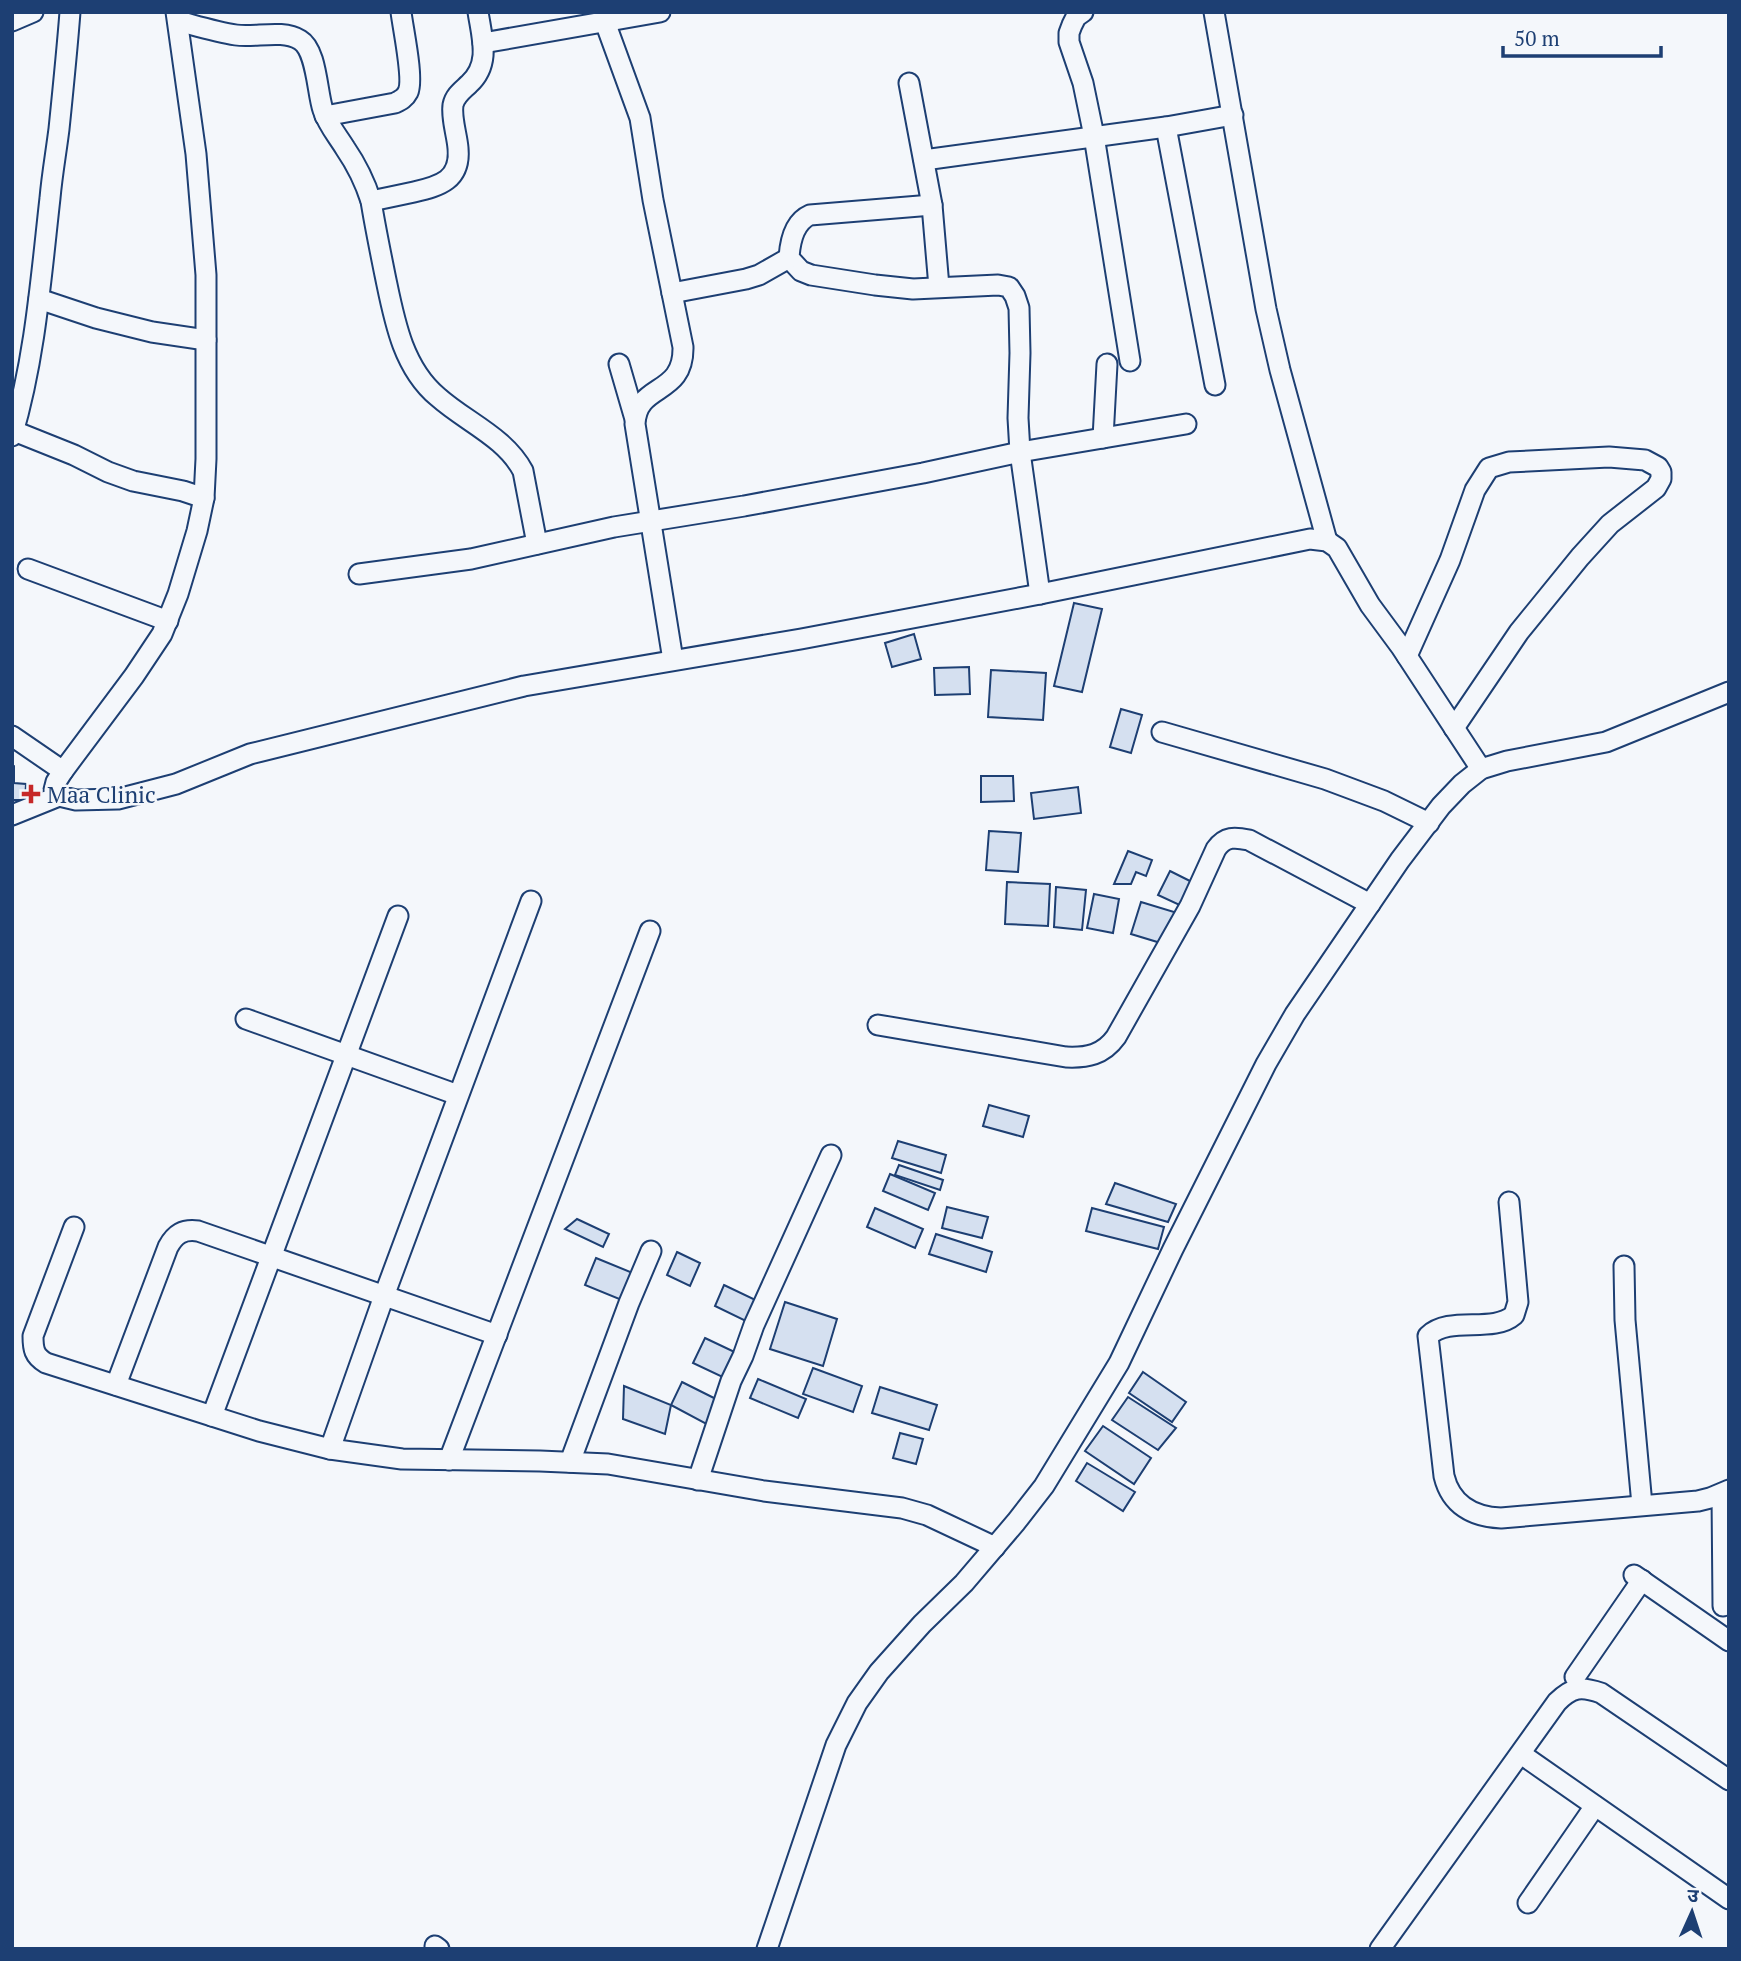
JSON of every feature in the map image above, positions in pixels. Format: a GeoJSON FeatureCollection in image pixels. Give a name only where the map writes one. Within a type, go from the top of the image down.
{"type":"FeatureCollection","features":[{"type":"Feature","properties":{"kind":"street"},"geometry":{"type":"LineString","coordinates":[[12,21],[33,12]]}},
{"type":"Feature","properties":{"kind":"street"},"geometry":{"type":"LineString","coordinates":[[70,12],[33,345],[13,433],[74,455],[133,481],[204,498]]}},
{"type":"Feature","properties":{"kind":"street"},"geometry":{"type":"LineString","coordinates":[[325,116],[395,103],[408,93],[410,80],[401,12]]}},
{"type":"Feature","properties":{"kind":"street"},"geometry":{"type":"LineString","coordinates":[[371,201],[436,187],[452,176],[458,161],[453,103],[481,70],[483,43],[478,12]]}},
{"type":"Feature","properties":{"kind":"street"},"geometry":{"type":"LineString","coordinates":[[483,43],[660,12]]}},
{"type":"Feature","properties":{"kind":"street"},"geometry":{"type":"LineString","coordinates":[[1083,12],[1076,17],[1072,25],[1069,42],[1083,83],[1094,136],[1130,361]]}},
{"type":"Feature","properties":{"kind":"street"},"geometry":{"type":"LineString","coordinates":[[1214,12],[1266,309],[1327,541]]}},
{"type":"Feature","properties":{"kind":"street"},"geometry":{"type":"LineString","coordinates":[[59,796],[54,790],[56,782],[134,677],[168,621],[197,531],[204,498],[206,275],[196,154],[177,17],[239,35],[277,35],[298,38],[304,43],[311,55],[325,116],[355,164],[371,201],[400,340],[420,377],[436,396],[485,432],[517,461],[523,471],[537,544]]}},
{"type":"Feature","properties":{"kind":"street"},"geometry":{"type":"LineString","coordinates":[[605,23],[640,118],[684,360],[673,380],[640,403],[635,419]]}},
{"type":"Feature","properties":{"kind":"street"},"geometry":{"type":"LineString","coordinates":[[909,83],[932,205],[939,287]]}},
{"type":"Feature","properties":{"kind":"street"},"geometry":{"type":"LineString","coordinates":[[924,160],[1166,127],[1233,115]]}},
{"type":"Feature","properties":{"kind":"street"},"geometry":{"type":"LineString","coordinates":[[1166,127],[1215,385]]}},
{"type":"Feature","properties":{"kind":"street"},"geometry":{"type":"LineString","coordinates":[[932,205],[810,215],[804,218],[793,234],[789,258],[801,271],[811,275],[875,285],[914,289],[1004,285],[1009,287],[1019,308],[1020,452],[1040,594]]}},
{"type":"Feature","properties":{"kind":"street"},"geometry":{"type":"LineString","coordinates":[[672,293],[746,279],[759,275],[789,258]]}},
{"type":"Feature","properties":{"kind":"street"},"geometry":{"type":"LineString","coordinates":[[39,299],[96,318],[152,332],[206,340]]}},
{"type":"Feature","properties":{"kind":"street"},"geometry":{"type":"LineString","coordinates":[[619,364],[635,419],[673,660]]}},
{"type":"Feature","properties":{"kind":"street"},"geometry":{"type":"LineString","coordinates":[[1103,438],[1107,364]]}},
{"type":"Feature","properties":{"kind":"street"},"geometry":{"type":"LineString","coordinates":[[359,575],[471,559],[650,520],[744,506],[1020,452],[1185,424]]}},
{"type":"Feature","properties":{"kind":"street"},"geometry":{"type":"LineString","coordinates":[[1408,656],[1451,560],[1475,490],[1489,468],[1509,462],[1609,457],[1645,460],[1658,467],[1661,479],[1656,488],[1610,524],[1580,557],[1519,632],[1454,728]]}},
{"type":"Feature","properties":{"kind":"street"},"geometry":{"type":"LineString","coordinates":[[12,815],[59,796],[76,800],[118,799],[176,784],[250,754],[524,687],[1040,594],[1310,539],[1327,541],[1337,548],[1370,605],[1408,656],[1481,769]]}},
{"type":"Feature","properties":{"kind":"street"},"geometry":{"type":"LineString","coordinates":[[28,569],[168,621]]}},
{"type":"Feature","properties":{"kind":"street"},"geometry":{"type":"LineString","coordinates":[[767,1949],[836,1745],[858,1703],[879,1672],[964,1583],[1044,1486],[1119,1363],[1172,1249],[1266,1064],[1295,1014],[1429,822],[1462,785],[1481,769],[1507,761],[1606,742],[1729,692]]}},
{"type":"Feature","properties":{"kind":"street"},"geometry":{"type":"LineString","coordinates":[[1162,732],[1325,779],[1384,801],[1429,822]]}},
{"type":"Feature","properties":{"kind":"street"},"geometry":{"type":"LineString","coordinates":[[12,736],[63,771]]}},
{"type":"Feature","properties":{"kind":"street"},"geometry":{"type":"LineString","coordinates":[[878,1026],[1066,1057],[1088,1056],[1103,1051],[1116,1037],[1178,927],[1216,849],[1227,838],[1248,840],[1370,904]]}},
{"type":"Feature","properties":{"kind":"street"},"geometry":{"type":"LineString","coordinates":[[330,1449],[531,901]]}},
{"type":"Feature","properties":{"kind":"street"},"geometry":{"type":"LineString","coordinates":[[212,1416],[398,916]]}},
{"type":"Feature","properties":{"kind":"street"},"geometry":{"type":"LineString","coordinates":[[449,1460],[650,931]]}},
{"type":"Feature","properties":{"kind":"street"},"geometry":{"type":"LineString","coordinates":[[246,1018],[458,1095]]}},
{"type":"Feature","properties":{"kind":"street"},"geometry":{"type":"LineString","coordinates":[[698,1480],[731,1381],[831,1155]]}},
{"type":"Feature","properties":{"kind":"street"},"geometry":{"type":"LineString","coordinates":[[1509,1202],[1518,1302],[1514,1315],[1503,1322],[1438,1329],[1428,1336],[1446,1485],[1454,1500],[1464,1508],[1487,1518],[1698,1501],[1726,1492],[1726,1606],[1700,1621]]}},
{"type":"Feature","properties":{"kind":"street"},"geometry":{"type":"LineString","coordinates":[[74,1227],[33,1336],[34,1353],[46,1363],[269,1434],[330,1449],[402,1459],[608,1464],[806,1497],[902,1508],[927,1515],[995,1547]]}},
{"type":"Feature","properties":{"kind":"street"},"geometry":{"type":"LineString","coordinates":[[116,1385],[168,1247],[178,1234],[190,1230],[496,1335]]}},
{"type":"Feature","properties":{"kind":"street"},"geometry":{"type":"LineString","coordinates":[[570,1462],[651,1251]]}},
{"type":"Feature","properties":{"kind":"street"},"geometry":{"type":"LineString","coordinates":[[1624,1266],[1625,1320],[1642,1505]]}},
{"type":"Feature","properties":{"kind":"street"},"geometry":{"type":"LineString","coordinates":[[1575,1677],[1638,1577],[1729,1641]]}},
{"type":"Feature","properties":{"kind":"street"},"geometry":{"type":"LineString","coordinates":[[1380,1949],[1566,1693],[1590,1689],[1601,1693],[1729,1780]]}},
{"type":"Feature","properties":{"kind":"street"},"geometry":{"type":"LineString","coordinates":[[1521,1754],[1729,1899]]}},
{"type":"Feature","properties":{"kind":"street"},"geometry":{"type":"LineString","coordinates":[[1528,1903],[1595,1806]]}},
{"type":"Feature","properties":{"kind":"building"},"geometry":{"type":"Polygon","coordinates":[[[1074,603],[1102,609],[1082,692],[1054,686],[1074,603]]]}},
{"type":"Feature","properties":{"kind":"building"},"geometry":{"type":"Polygon","coordinates":[[[914,634],[921,659],[892,667],[885,643],[914,634]]]}},
{"type":"Feature","properties":{"kind":"building"},"geometry":{"type":"Polygon","coordinates":[[[969,667],[970,694],[935,695],[934,668],[969,667]]]}},
{"type":"Feature","properties":{"kind":"building"},"geometry":{"type":"Polygon","coordinates":[[[991,670],[1046,673],[1043,720],[988,717],[991,670]]]}},
{"type":"Feature","properties":{"kind":"building"},"geometry":{"type":"Polygon","coordinates":[[[1121,709],[1142,715],[1131,753],[1110,747],[1121,709]]]}},
{"type":"Feature","properties":{"kind":"building"},"geometry":{"type":"Polygon","coordinates":[[[12,765],[14,783],[26,784],[25,800],[12,800],[12,765]]]}},
{"type":"Feature","properties":{"kind":"building"},"geometry":{"type":"Polygon","coordinates":[[[981,776],[1013,776],[1014,801],[981,802],[981,776]]]}},
{"type":"Feature","properties":{"kind":"building"},"geometry":{"type":"Polygon","coordinates":[[[1078,787],[1081,813],[1034,819],[1031,793],[1078,787]]]}},
{"type":"Feature","properties":{"kind":"building"},"geometry":{"type":"Polygon","coordinates":[[[989,831],[1021,833],[1018,872],[986,870],[989,831]]]}},
{"type":"Feature","properties":{"kind":"building"},"geometry":{"type":"Polygon","coordinates":[[[1128,851],[1152,860],[1146,876],[1136,872],[1131,884],[1114,884],[1128,851]]]}},
{"type":"Feature","properties":{"kind":"building"},"geometry":{"type":"Polygon","coordinates":[[[1170,871],[1198,885],[1186,908],[1158,895],[1170,871]]]}},
{"type":"Feature","properties":{"kind":"building"},"geometry":{"type":"Polygon","coordinates":[[[1007,882],[1050,884],[1048,926],[1005,924],[1007,882]]]}},
{"type":"Feature","properties":{"kind":"building"},"geometry":{"type":"Polygon","coordinates":[[[1056,887],[1086,890],[1082,930],[1054,927],[1056,887]]]}},
{"type":"Feature","properties":{"kind":"building"},"geometry":{"type":"Polygon","coordinates":[[[1094,894],[1119,899],[1113,933],[1087,928],[1094,894]]]}},
{"type":"Feature","properties":{"kind":"building"},"geometry":{"type":"Polygon","coordinates":[[[1141,902],[1184,915],[1164,944],[1131,934],[1141,902]]]}},
{"type":"Feature","properties":{"kind":"building"},"geometry":{"type":"Polygon","coordinates":[[[989,1105],[1029,1116],[1023,1137],[983,1126],[989,1105]]]}},
{"type":"Feature","properties":{"kind":"building"},"geometry":{"type":"Polygon","coordinates":[[[898,1141],[946,1155],[941,1173],[892,1158],[898,1141]]]}},
{"type":"Feature","properties":{"kind":"building"},"geometry":{"type":"Polygon","coordinates":[[[899,1165],[943,1180],[940,1190],[895,1175],[899,1165]]]}},
{"type":"Feature","properties":{"kind":"building"},"geometry":{"type":"Polygon","coordinates":[[[890,1174],[935,1193],[928,1210],[883,1191],[890,1174]]]}},
{"type":"Feature","properties":{"kind":"building"},"geometry":{"type":"Polygon","coordinates":[[[1115,1183],[1176,1204],[1168,1222],[1106,1204],[1115,1183]]]}},
{"type":"Feature","properties":{"kind":"building"},"geometry":{"type":"Polygon","coordinates":[[[947,1207],[988,1217],[982,1238],[942,1228],[947,1207]]]}},
{"type":"Feature","properties":{"kind":"building"},"geometry":{"type":"Polygon","coordinates":[[[875,1208],[923,1229],[915,1248],[867,1227],[875,1208]]]}},
{"type":"Feature","properties":{"kind":"building"},"geometry":{"type":"Polygon","coordinates":[[[1092,1208],[1164,1227],[1158,1249],[1086,1231],[1092,1208]]]}},
{"type":"Feature","properties":{"kind":"building"},"geometry":{"type":"Polygon","coordinates":[[[577,1219],[609,1234],[603,1247],[565,1229],[577,1219]]]}},
{"type":"Feature","properties":{"kind":"building"},"geometry":{"type":"Polygon","coordinates":[[[936,1234],[992,1252],[986,1272],[929,1254],[936,1234]]]}},
{"type":"Feature","properties":{"kind":"building"},"geometry":{"type":"Polygon","coordinates":[[[677,1252],[700,1263],[690,1286],[667,1275],[677,1252]]]}},
{"type":"Feature","properties":{"kind":"building"},"geometry":{"type":"Polygon","coordinates":[[[596,1258],[640,1276],[629,1303],[585,1285],[596,1258]]]}},
{"type":"Feature","properties":{"kind":"building"},"geometry":{"type":"Polygon","coordinates":[[[724,1285],[764,1304],[754,1325],[715,1306],[724,1285]]]}},
{"type":"Feature","properties":{"kind":"building"},"geometry":{"type":"Polygon","coordinates":[[[785,1302],[837,1319],[823,1366],[770,1349],[785,1302]]]}},
{"type":"Feature","properties":{"kind":"building"},"geometry":{"type":"Polygon","coordinates":[[[705,1338],[743,1356],[731,1381],[693,1363],[705,1338]]]}},
{"type":"Feature","properties":{"kind":"building"},"geometry":{"type":"Polygon","coordinates":[[[813,1368],[862,1386],[853,1412],[803,1394],[813,1368]]]}},
{"type":"Feature","properties":{"kind":"building"},"geometry":{"type":"Polygon","coordinates":[[[1143,1372],[1186,1402],[1172,1422],[1129,1393],[1143,1372]]]}},
{"type":"Feature","properties":{"kind":"building"},"geometry":{"type":"Polygon","coordinates":[[[758,1379],[806,1399],[798,1418],[750,1398],[758,1379]]]}},
{"type":"Feature","properties":{"kind":"building"},"geometry":{"type":"Polygon","coordinates":[[[682,1382],[724,1403],[712,1427],[671,1405],[682,1382]]]}},
{"type":"Feature","properties":{"kind":"building"},"geometry":{"type":"Polygon","coordinates":[[[624,1386],[671,1405],[665,1434],[623,1419],[624,1386]]]}},
{"type":"Feature","properties":{"kind":"building"},"geometry":{"type":"Polygon","coordinates":[[[880,1387],[937,1405],[929,1430],[872,1413],[880,1387]]]}},
{"type":"Feature","properties":{"kind":"building"},"geometry":{"type":"Polygon","coordinates":[[[1128,1397],[1176,1428],[1158,1450],[1112,1420],[1128,1397]]]}},
{"type":"Feature","properties":{"kind":"building"},"geometry":{"type":"Polygon","coordinates":[[[1103,1426],[1151,1458],[1134,1484],[1085,1451],[1103,1426]]]}},
{"type":"Feature","properties":{"kind":"building"},"geometry":{"type":"Polygon","coordinates":[[[900,1433],[923,1439],[916,1464],[893,1458],[900,1433]]]}},
{"type":"Feature","properties":{"kind":"building"},"geometry":{"type":"Polygon","coordinates":[[[1087,1463],[1135,1492],[1123,1511],[1076,1481],[1087,1463]]]}},
{"type":"Feature","properties":{"kind":"place","name":"Maa Clinic"},"geometry":{"type":"Point","coordinates":[31,794]}}]}
